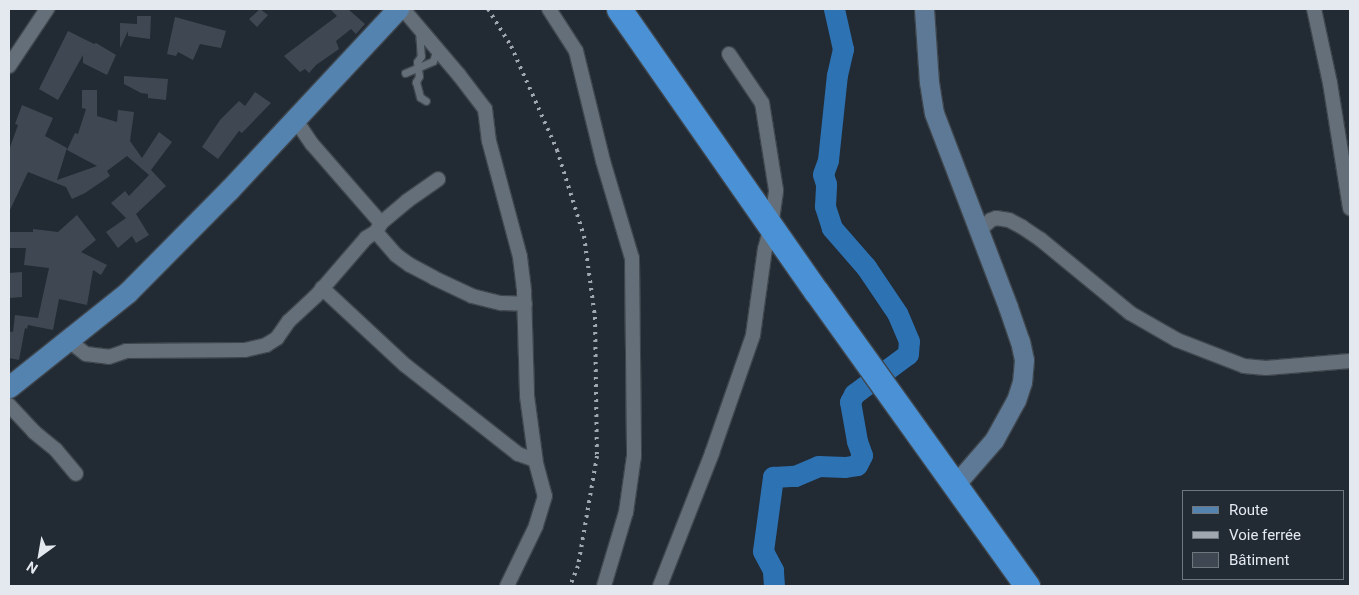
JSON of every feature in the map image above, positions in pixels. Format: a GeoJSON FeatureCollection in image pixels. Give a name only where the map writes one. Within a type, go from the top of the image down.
{"type":"FeatureCollection","features":[{"type":"Feature","properties":{"kind":"highway"},"geometry":{"type":"LineString","coordinates":[[618,9],[954,486],[1027,586]]}},
{"type":"Feature","properties":{"kind":"main road"},"geometry":{"type":"LineString","coordinates":[[9,387],[93,321],[145,274],[398,9]]}},
{"type":"Feature","properties":{"kind":"main road"},"geometry":{"type":"LineString","coordinates":[[924,9],[929,82],[934,113],[1020,341],[1024,360],[1022,382],[1016,400],[994,440],[954,486]]}},
{"type":"Feature","properties":{"kind":"street"},"geometry":{"type":"LineString","coordinates":[[9,66],[47,9]]}},
{"type":"Feature","properties":{"kind":"street"},"geometry":{"type":"LineString","coordinates":[[403,9],[437,48],[485,110],[488,134],[518,248],[525,304],[527,396],[535,460],[545,496],[542,512],[507,586]]}},
{"type":"Feature","properties":{"kind":"street"},"geometry":{"type":"LineString","coordinates":[[549,9],[576,51],[598,144],[632,258],[634,456],[626,512],[604,586]]}},
{"type":"Feature","properties":{"kind":"street"},"geometry":{"type":"LineString","coordinates":[[1314,9],[1330,84],[1350,208]]}},
{"type":"Feature","properties":{"kind":"street"},"geometry":{"type":"LineString","coordinates":[[660,586],[743,367],[753,335],[765,249],[771,227],[776,184],[763,110],[758,95],[728,54]]}},
{"type":"Feature","properties":{"kind":"street"},"geometry":{"type":"LineString","coordinates":[[295,119],[312,144],[378,227],[396,255],[434,278],[472,296],[501,303],[525,304]]}},
{"type":"Feature","properties":{"kind":"street"},"geometry":{"type":"LineString","coordinates":[[68,340],[86,354],[109,356],[126,351],[245,350],[266,345],[276,338],[290,320],[322,288],[366,238],[438,179]]}},
{"type":"Feature","properties":{"kind":"street"},"geometry":{"type":"LineString","coordinates":[[979,231],[996,218],[1009,220],[1040,239],[1130,313],[1177,340],[1244,366],[1266,368],[1350,361]]}},
{"type":"Feature","properties":{"kind":"street"},"geometry":{"type":"LineString","coordinates":[[322,288],[405,365],[518,454],[535,460]]}},
{"type":"Feature","properties":{"kind":"street"},"geometry":{"type":"LineString","coordinates":[[9,405],[34,432],[56,450],[76,474]]}},
{"type":"Feature","properties":{"kind":"lane"},"geometry":{"type":"LineString","coordinates":[[419,27],[421,56],[417,62],[416,82],[420,96],[426,102]]}},
{"type":"Feature","properties":{"kind":"lane"},"geometry":{"type":"LineString","coordinates":[[405,73],[433,61],[437,48]]}},
{"type":"Feature","properties":{"kind":"building"},"geometry":{"type":"Polygon","coordinates":[[[260,9],[268,15],[257,27],[249,19],[260,9]]]}},
{"type":"Feature","properties":{"kind":"building"},"geometry":{"type":"Polygon","coordinates":[[[330,9],[348,9],[365,24],[356,34],[351,29],[336,41],[339,49],[316,65],[309,73],[305,69],[300,72],[284,56],[337,16],[330,9]]]}},
{"type":"Feature","properties":{"kind":"building"},"geometry":{"type":"Polygon","coordinates":[[[137,16],[151,16],[150,39],[128,36],[128,31],[120,48],[120,23],[137,24],[137,16]]]}},
{"type":"Feature","properties":{"kind":"building"},"geometry":{"type":"Polygon","coordinates":[[[175,17],[226,31],[221,48],[200,44],[193,60],[178,52],[176,56],[167,54],[175,17]]]}},
{"type":"Feature","properties":{"kind":"building"},"geometry":{"type":"Polygon","coordinates":[[[68,31],[94,44],[96,43],[116,55],[107,75],[83,63],[83,55],[58,100],[39,89],[68,31]]]}},
{"type":"Feature","properties":{"kind":"building"},"geometry":{"type":"Polygon","coordinates":[[[124,76],[168,79],[166,100],[148,98],[148,94],[141,93],[124,84],[124,76]]]}},
{"type":"Feature","properties":{"kind":"building"},"geometry":{"type":"Polygon","coordinates":[[[82,90],[97,90],[97,116],[117,122],[118,110],[134,112],[130,141],[142,158],[159,132],[172,142],[151,170],[166,186],[136,214],[149,235],[136,243],[132,236],[118,248],[106,232],[126,218],[111,203],[125,191],[129,196],[149,175],[127,156],[107,171],[110,176],[85,193],[72,199],[66,187],[28,172],[9,212],[9,150],[18,125],[15,124],[22,105],[53,118],[45,136],[67,148],[57,180],[97,166],[67,150],[75,133],[78,134],[86,109],[82,108],[82,90]]]}},
{"type":"Feature","properties":{"kind":"building"},"geometry":{"type":"Polygon","coordinates":[[[255,92],[271,103],[242,133],[239,131],[218,159],[202,147],[220,120],[239,101],[245,106],[255,92]]]}},
{"type":"Feature","properties":{"kind":"building"},"geometry":{"type":"Polygon","coordinates":[[[77,215],[96,240],[81,252],[107,265],[101,275],[93,270],[87,305],[59,299],[53,330],[28,325],[27,329],[25,328],[19,360],[9,358],[9,331],[13,332],[15,315],[38,318],[49,268],[24,265],[26,248],[9,248],[9,232],[33,232],[33,229],[58,232],[77,215]]]}},
{"type":"Feature","properties":{"kind":"building"},"geometry":{"type":"Polygon","coordinates":[[[22,272],[22,297],[9,298],[9,273],[22,272]]]}},
{"type":"Feature","properties":{"kind":"waterway"},"geometry":{"type":"LineString","coordinates":[[774,586],[773,570],[763,551],[773,477],[795,476],[818,466],[845,467],[857,465],[862,455],[857,441],[850,402],[854,394],[908,354],[909,341],[897,313],[866,267],[832,228],[825,206],[826,184],[823,174],[828,160],[837,75],[843,49],[834,9]]}},
{"type":"Feature","properties":{"kind":"railway"},"geometry":{"type":"LineString","coordinates":[[488,9],[511,46],[557,150],[584,236],[595,317],[597,456],[578,566],[570,586]]}}]}
